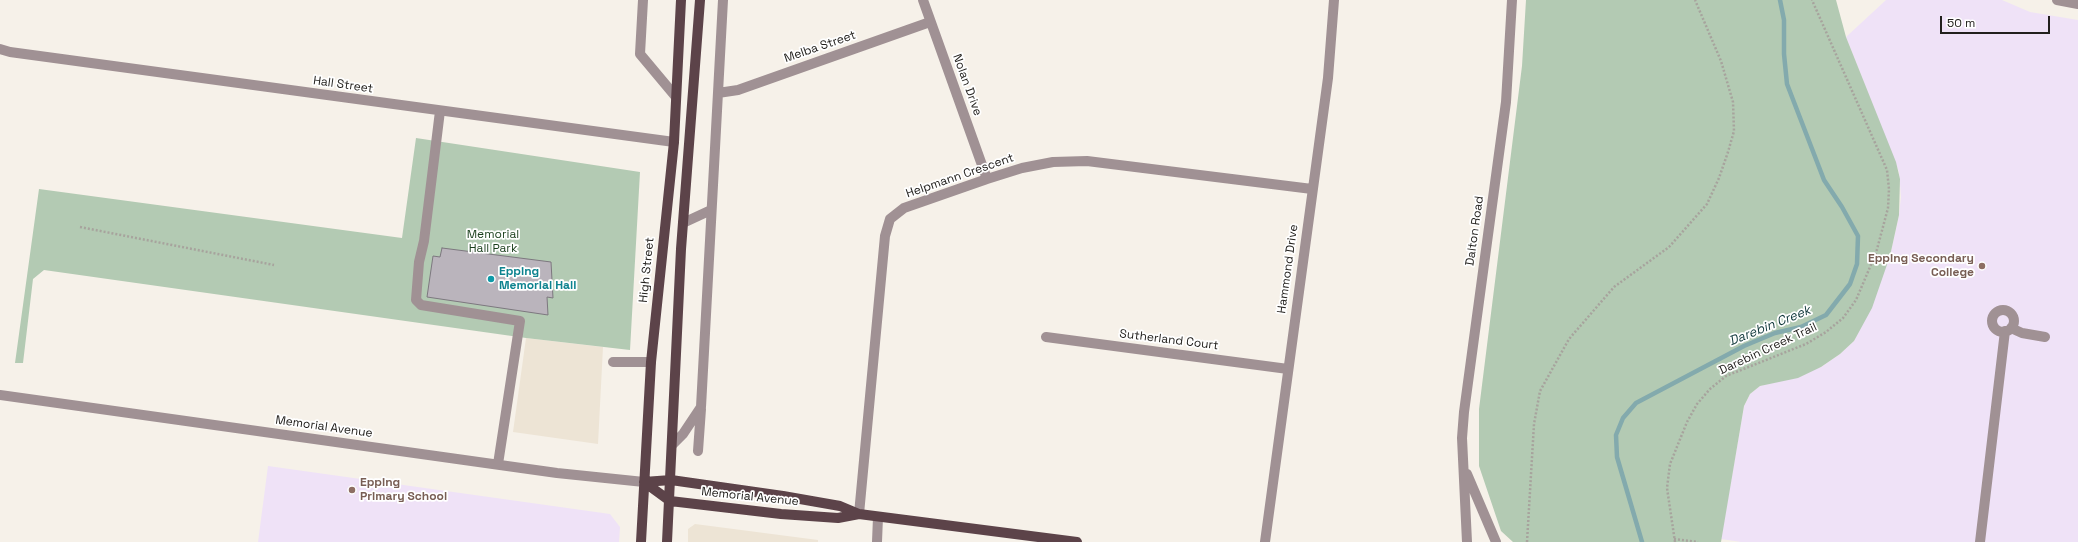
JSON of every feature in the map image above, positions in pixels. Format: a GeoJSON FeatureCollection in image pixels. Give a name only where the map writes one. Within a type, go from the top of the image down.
{"type":"FeatureCollection","features":[{"type":"Feature","properties":{"kind":"main road","name":"High Street"},"geometry":{"type":"LineString","coordinates":[[641,542],[651,362],[674,142],[681,0]]}},
{"type":"Feature","properties":{"kind":"main road"},"geometry":{"type":"LineString","coordinates":[[667,542],[681,249],[700,0]]}},
{"type":"Feature","properties":{"kind":"main road","name":"Memorial Avenue"},"geometry":{"type":"LineString","coordinates":[[644,482],[671,480],[783,496],[840,506],[860,514],[878,517],[1077,542]]}},
{"type":"Feature","properties":{"kind":"main road","name":"Memorial Avenue"},"geometry":{"type":"LineString","coordinates":[[644,482],[670,501],[781,514],[838,518],[860,514]]}},
{"type":"Feature","properties":{"kind":"street"},"geometry":{"type":"LineString","coordinates":[[643,0],[640,54],[676,97]]}},
{"type":"Feature","properties":{"kind":"street"},"geometry":{"type":"LineString","coordinates":[[698,451],[723,0]]}},
{"type":"Feature","properties":{"kind":"street","name":"Nolan Drive"},"geometry":{"type":"LineString","coordinates":[[923,0],[987,179]]}},
{"type":"Feature","properties":{"kind":"street","name":"Hammond Drive"},"geometry":{"type":"LineString","coordinates":[[1265,542],[1329,71],[1334,0]]}},
{"type":"Feature","properties":{"kind":"street","name":"Dalton Road"},"geometry":{"type":"LineString","coordinates":[[1467,542],[1464,465],[1464,412],[1506,102],[1512,0]]}},
{"type":"Feature","properties":{"kind":"street"},"geometry":{"type":"LineString","coordinates":[[2057,0],[2078,4]]}},
{"type":"Feature","properties":{"kind":"street","name":"Melba Street"},"geometry":{"type":"LineString","coordinates":[[718,93],[738,90],[930,22]]}},
{"type":"Feature","properties":{"kind":"street","name":"Hall Street"},"geometry":{"type":"LineString","coordinates":[[3,51],[674,142]]}},
{"type":"Feature","properties":{"kind":"street"},"geometry":{"type":"LineString","coordinates":[[440,111],[424,241],[418,268],[416,300],[421,305],[520,321],[498,464]]}},
{"type":"Feature","properties":{"kind":"street","name":"Helpmann Crescent"},"geometry":{"type":"LineString","coordinates":[[860,514],[885,236],[890,219],[904,208],[1022,168],[1053,162],[1087,161],[1312,189]]}},
{"type":"Feature","properties":{"kind":"street"},"geometry":{"type":"LineString","coordinates":[[683,223],[711,210]]}},
{"type":"Feature","properties":{"kind":"street"},"geometry":{"type":"LineString","coordinates":[[1980,542],[2008,330],[2045,337]]}},
{"type":"Feature","properties":{"kind":"street","name":"Sutherland Court"},"geometry":{"type":"LineString","coordinates":[[1046,337],[1288,369]]}},
{"type":"Feature","properties":{"kind":"street"},"geometry":{"type":"LineString","coordinates":[[613,362],[651,362]]}},
{"type":"Feature","properties":{"kind":"street","name":"Memorial Avenue"},"geometry":{"type":"LineString","coordinates":[[0,395],[498,464],[644,482]]}},
{"type":"Feature","properties":{"kind":"street"},"geometry":{"type":"LineString","coordinates":[[672,445],[684,434],[701,406]]}},
{"type":"Feature","properties":{"kind":"street","name":"Dalton Road"},"geometry":{"type":"LineString","coordinates":[[1464,465],[1496,542]]}},
{"type":"Feature","properties":{"kind":"street"},"geometry":{"type":"LineString","coordinates":[[877,542],[878,517]]}},
{"type":"Feature","properties":{"kind":"path"},"geometry":{"type":"LineString","coordinates":[[1527,542],[1534,424],[1540,391],[1569,339],[1614,287],[1669,247],[1707,204],[1719,178],[1728,152],[1734,131],[1733,102],[1721,61],[1695,0]]}},
{"type":"Feature","properties":{"kind":"path","name":"Darebin Creek Trail"},"geometry":{"type":"LineString","coordinates":[[1675,541],[1666,488],[1670,464],[1687,422],[1697,404],[1710,389],[1726,376],[1806,344],[1826,332],[1843,318],[1856,300],[1876,253],[1888,208],[1890,189],[1887,170],[1812,0]]}},
{"type":"Feature","properties":{"kind":"path"},"geometry":{"type":"LineString","coordinates":[[80,227],[274,265]]}},
{"type":"Feature","properties":{"kind":"path"},"geometry":{"type":"LineString","coordinates":[[1675,541],[1698,542]]}},
{"type":"Feature","properties":{"kind":"shaded area","name":"Epping Secondary College"},"geometry":{"type":"Polygon","coordinates":[[[1886,0],[2002,0],[2030,12],[2078,20],[2078,542],[1741,542],[1721,539],[1744,406],[1750,394],[1760,386],[1821,367],[1840,354],[1854,341],[1890,256],[1899,215],[1901,197],[1899,172],[1846,37],[1886,0]]]}},
{"type":"Feature","properties":{"kind":"shaded area"},"geometry":{"type":"Polygon","coordinates":[[[526,338],[603,347],[598,444],[513,432],[526,338]]]}},
{"type":"Feature","properties":{"kind":"shaded area","name":"Epping Primary School"},"geometry":{"type":"Polygon","coordinates":[[[268,466],[610,514],[620,527],[619,542],[258,542],[268,466]]]}},
{"type":"Feature","properties":{"kind":"shaded area"},"geometry":{"type":"Polygon","coordinates":[[[695,524],[818,540],[818,542],[688,542],[688,529],[695,524]]]}},
{"type":"Feature","properties":{"kind":"green space"},"geometry":{"type":"Polygon","coordinates":[[[1526,0],[1836,0],[1846,37],[1896,162],[1900,179],[1899,215],[1890,256],[1872,308],[1854,341],[1840,354],[1821,367],[1798,378],[1760,386],[1750,394],[1744,406],[1721,542],[1513,542],[1501,531],[1479,466],[1479,409],[1522,66],[1526,0]]]}},
{"type":"Feature","properties":{"kind":"green space","name":"Memorial Hall Park"},"geometry":{"type":"Polygon","coordinates":[[[416,138],[640,172],[630,350],[526,338],[44,270],[33,279],[23,363],[15,363],[39,189],[402,238],[416,138]]]}},
{"type":"Feature","properties":{"kind":"building","name":"Epping Memorial Hall"},"geometry":{"type":"Polygon","coordinates":[[[442,248],[551,262],[553,298],[547,297],[548,315],[427,297],[433,256],[440,257],[442,248]]]}},
{"type":"Feature","properties":{"kind":"waterway","name":"Darebin Creek"},"geometry":{"type":"LineString","coordinates":[[1642,542],[1617,457],[1616,435],[1623,418],[1636,403],[1744,346],[1775,333],[1801,327],[1826,315],[1850,284],[1857,264],[1858,236],[1842,207],[1824,180],[1787,84],[1784,54],[1784,20],[1780,0]]}},
{"type":"Feature","properties":{"kind":"place","name":"Epping Secondary College"},"geometry":{"type":"Point","coordinates":[1982,266]}},
{"type":"Feature","properties":{"kind":"place","name":"Epping Memorial Hall"},"geometry":{"type":"Point","coordinates":[491,279]}},
{"type":"Feature","properties":{"kind":"place","name":"Epping Primary School"},"geometry":{"type":"Point","coordinates":[352,490]}}]}
